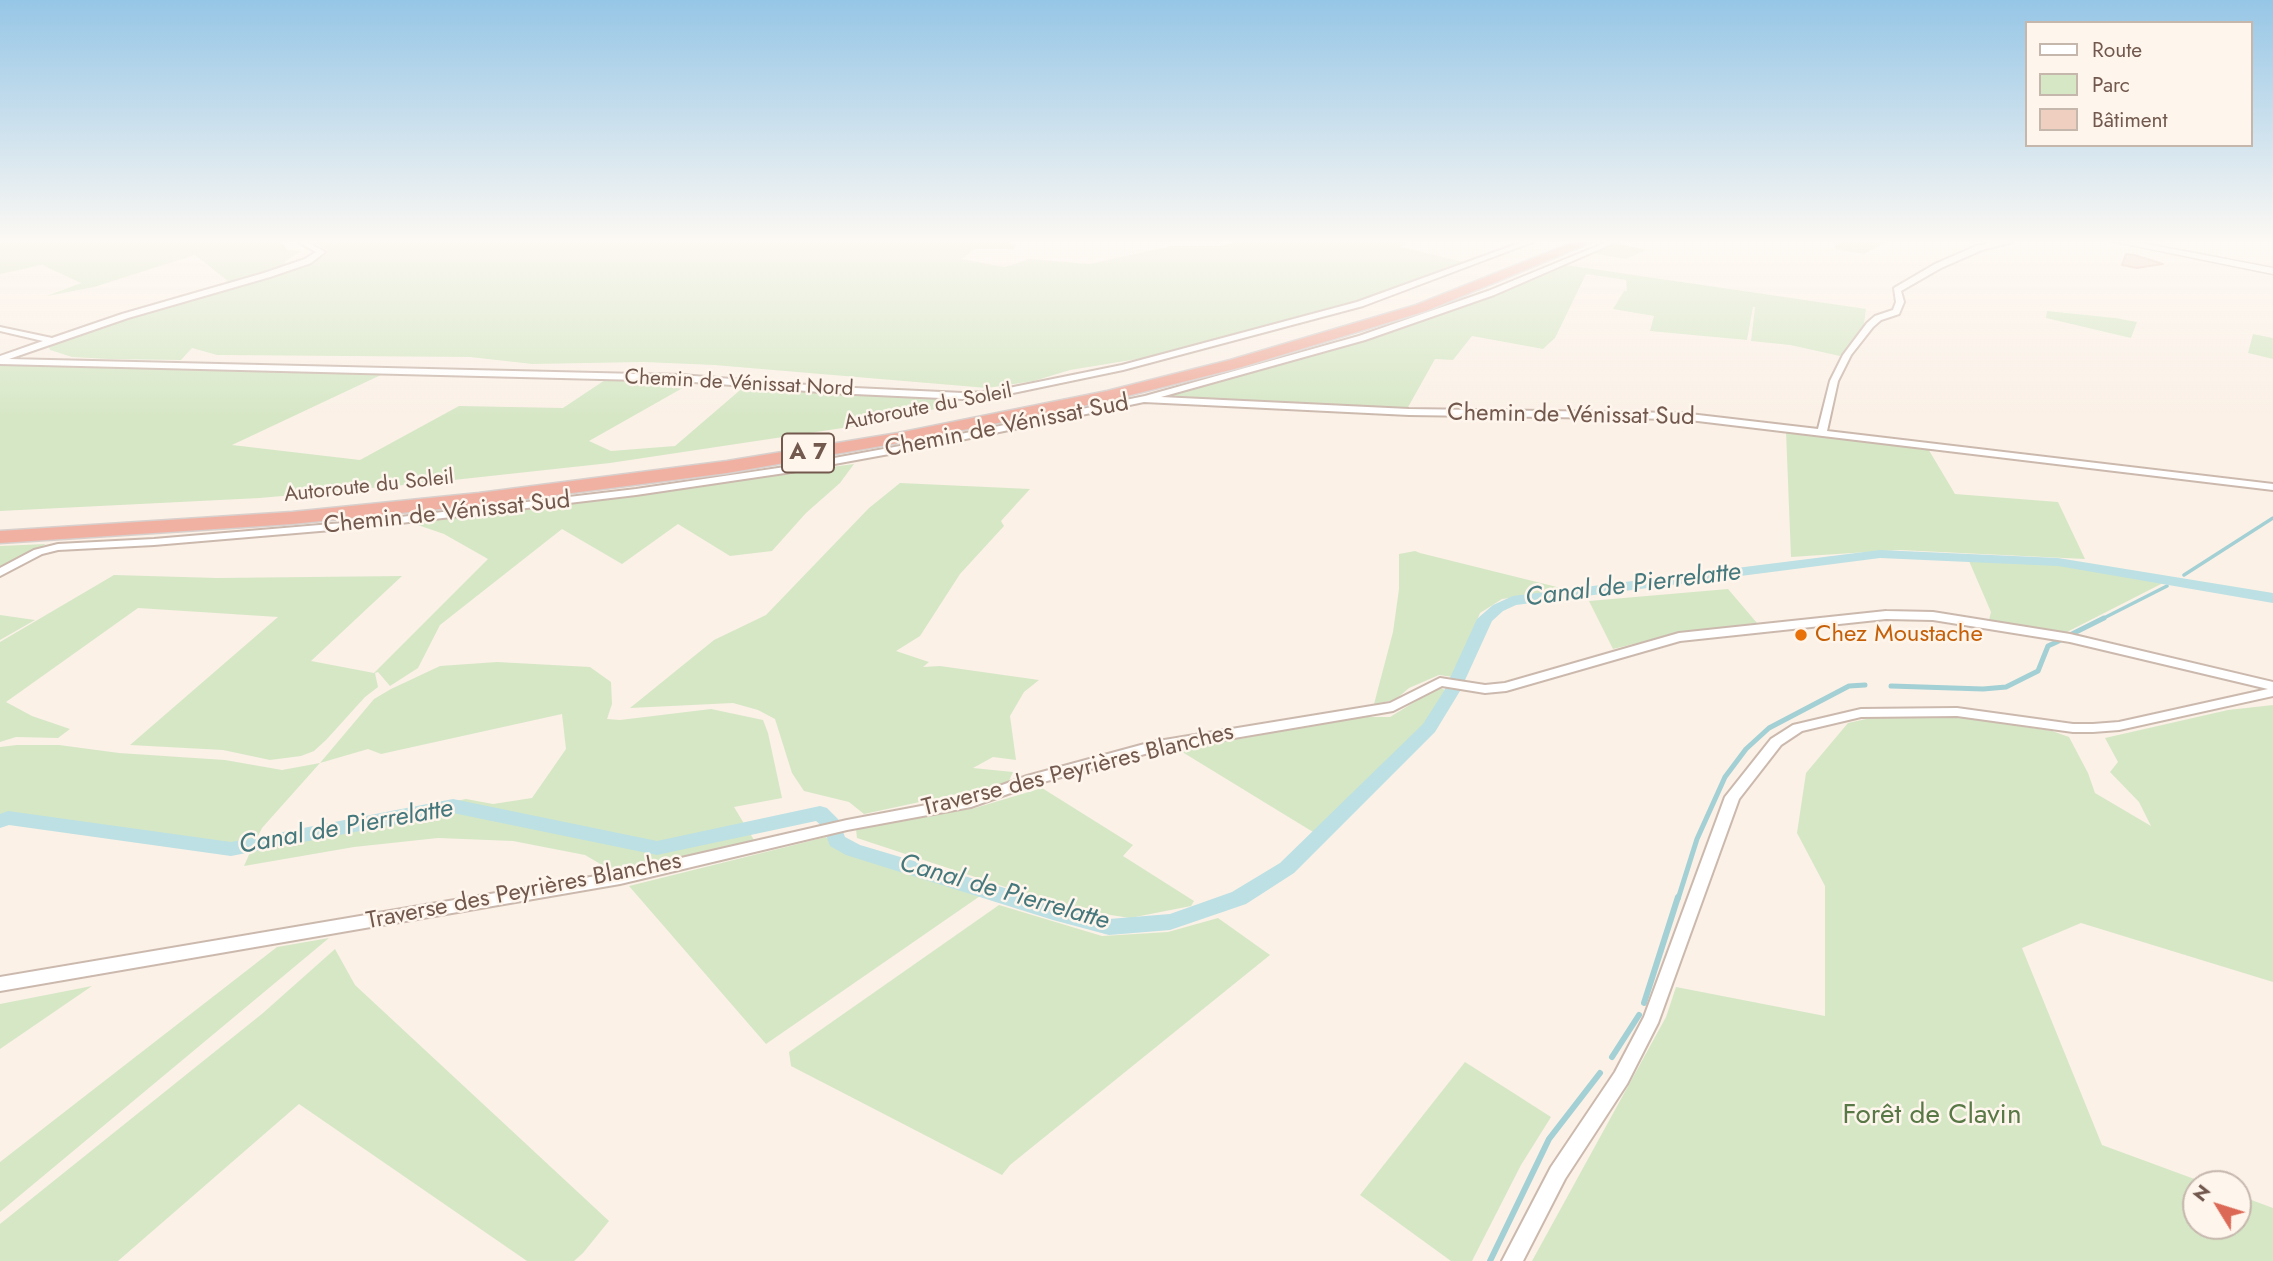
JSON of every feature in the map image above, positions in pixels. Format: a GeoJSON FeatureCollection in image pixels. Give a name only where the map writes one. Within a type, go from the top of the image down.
{"type":"FeatureCollection","features":[{"type":"Feature","properties":{"kind":"highway","name":"Autoroute du Soleil"},"geometry":{"type":"LineString","coordinates":[[0,522],[306,503],[462,489],[642,467],[902,426],[1046,397],[1240,351],[1412,299]]}},
{"type":"Feature","properties":{"kind":"highway","name":"Autoroute du Soleil"},"geometry":{"type":"LineString","coordinates":[[0,537],[292,518],[479,499],[727,467],[983,422],[1120,393],[1331,336],[1444,299]]}},
{"type":"Feature","properties":{"kind":"street"},"geometry":{"type":"LineString","coordinates":[[0,359],[50,340],[187,299]]}},
{"type":"Feature","properties":{"kind":"street","name":"Chemin de Vénissat Nord"},"geometry":{"type":"LineString","coordinates":[[0,359],[121,365],[681,377],[833,390],[989,395],[1123,367],[1371,299]]}},
{"type":"Feature","properties":{"kind":"street"},"geometry":{"type":"LineString","coordinates":[[1144,399],[1362,338],[1474,299]]}},
{"type":"Feature","properties":{"kind":"street"},"geometry":{"type":"LineString","coordinates":[[1822,431],[1835,381],[1847,355],[1870,325],[1878,318],[1896,312],[1899,299]]}},
{"type":"Feature","properties":{"kind":"street"},"geometry":{"type":"LineString","coordinates":[[0,329],[50,340]]}},
{"type":"Feature","properties":{"kind":"street"},"geometry":{"type":"LineString","coordinates":[[39,346],[48,360]]}},
{"type":"Feature","properties":{"kind":"street","name":"Chemin de Vénissat Sud"},"geometry":{"type":"LineString","coordinates":[[0,573],[38,552],[58,547],[154,542],[367,524],[636,492],[922,445],[1144,399],[1409,412],[1681,416],[2273,487]]}},
{"type":"Feature","properties":{"kind":"street","name":"Traverse des Peyrières Blanches"},"geometry":{"type":"LineString","coordinates":[[1,981],[620,878],[847,825],[971,802],[1032,780],[1152,747],[1382,709],[1440,682],[1471,688],[1506,687],[1679,637],[1886,615],[1933,616],[2020,628],[2273,689]]}},
{"type":"Feature","properties":{"kind":"street"},"geometry":{"type":"LineString","coordinates":[[1512,1261],[1558,1173],[1621,1078],[1652,1018],[1732,797],[1776,742],[1798,728],[1861,713],[1957,712],[2093,728],[2119,726],[2273,689]]}},
{"type":"Feature","properties":{"kind":"green space"},"geometry":{"type":"Polygon","coordinates":[[[186,299],[1365,299],[1162,355],[1070,370],[1034,381],[987,388],[714,365],[643,362],[532,364],[470,357],[217,355],[192,348],[181,360],[108,359],[72,357],[50,350],[48,344],[186,299]]]}},
{"type":"Feature","properties":{"kind":"green space"},"geometry":{"type":"Polygon","coordinates":[[[1478,299],[1574,299],[1555,338],[1543,349],[1472,336],[1453,360],[1435,359],[1407,409],[1164,401],[1174,392],[1286,363],[1410,325],[1478,299]]]}},
{"type":"Feature","properties":{"kind":"green space"},"geometry":{"type":"Polygon","coordinates":[[[1619,299],[1797,299],[1866,309],[1863,331],[1840,356],[1790,345],[1751,341],[1755,307],[1747,340],[1650,331],[1654,316],[1613,309],[1619,299]]]}},
{"type":"Feature","properties":{"kind":"green space"},"geometry":{"type":"Polygon","coordinates":[[[2047,311],[2137,322],[2131,338],[2046,318],[2047,311]]]}},
{"type":"Feature","properties":{"kind":"green space"},"geometry":{"type":"Polygon","coordinates":[[[2253,334],[2273,338],[2273,359],[2248,353],[2253,334]]]}},
{"type":"Feature","properties":{"kind":"green space"},"geometry":{"type":"Polygon","coordinates":[[[34,362],[103,368],[383,374],[232,445],[360,460],[459,406],[563,408],[608,378],[695,381],[589,441],[611,451],[675,446],[746,385],[798,391],[956,398],[954,405],[856,426],[610,463],[260,498],[0,511],[0,363],[34,362]]]}},
{"type":"Feature","properties":{"kind":"green space"},"geometry":{"type":"Polygon","coordinates":[[[1786,431],[1927,447],[1955,494],[2058,502],[2085,559],[1899,550],[1791,557],[1786,431]]]}},
{"type":"Feature","properties":{"kind":"green space"},"geometry":{"type":"Polygon","coordinates":[[[854,464],[840,483],[806,513],[772,551],[730,556],[678,524],[622,564],[562,529],[440,625],[418,668],[390,686],[378,672],[375,673],[378,687],[365,697],[314,751],[301,756],[270,760],[223,750],[130,745],[278,617],[138,608],[6,702],[32,716],[70,729],[58,738],[16,737],[0,742],[0,642],[114,575],[217,578],[402,576],[311,661],[374,673],[488,559],[444,534],[409,522],[854,464]]]}},
{"type":"Feature","properties":{"kind":"green space"},"geometry":{"type":"Polygon","coordinates":[[[900,483],[1030,489],[1001,521],[1004,526],[960,574],[920,636],[896,651],[929,662],[923,667],[940,666],[1039,680],[1024,692],[1010,716],[1016,760],[993,757],[973,768],[1013,772],[1008,783],[864,814],[849,802],[804,791],[792,773],[775,719],[758,710],[733,703],[630,708],[714,640],[766,615],[869,508],[900,483]]]}},
{"type":"Feature","properties":{"kind":"green space"},"geometry":{"type":"Polygon","coordinates":[[[46,544],[0,570],[0,546],[46,544]]]}},
{"type":"Feature","properties":{"kind":"green space"},"geometry":{"type":"Polygon","coordinates":[[[1415,551],[1569,590],[1502,599],[1480,613],[1453,677],[1439,675],[1409,688],[1395,700],[1374,704],[1393,632],[1399,589],[1399,554],[1415,551]]]}},
{"type":"Feature","properties":{"kind":"green space"},"geometry":{"type":"Polygon","coordinates":[[[1969,561],[2060,563],[2165,582],[2063,634],[1989,620],[1991,612],[1969,561]]]}},
{"type":"Feature","properties":{"kind":"green space"},"geometry":{"type":"Polygon","coordinates":[[[1728,589],[1757,623],[1679,633],[1613,649],[1589,601],[1728,589]]]}},
{"type":"Feature","properties":{"kind":"green space"},"geometry":{"type":"Polygon","coordinates":[[[0,615],[35,620],[0,640],[0,615]]]}},
{"type":"Feature","properties":{"kind":"green space"},"geometry":{"type":"Polygon","coordinates":[[[497,662],[590,667],[611,682],[612,704],[607,719],[620,720],[711,709],[763,720],[782,798],[734,807],[754,840],[614,872],[585,855],[513,841],[438,838],[354,847],[244,866],[252,848],[259,847],[262,838],[466,799],[493,804],[532,798],[566,749],[562,714],[381,754],[368,749],[320,763],[374,699],[440,666],[497,662]]]}},
{"type":"Feature","properties":{"kind":"green space"},"geometry":{"type":"Polygon","coordinates":[[[1439,687],[1447,691],[1418,733],[1313,832],[1179,750],[1359,717],[1390,717],[1439,687]]]}},
{"type":"Feature","properties":{"kind":"green space","name":"Forêt de Clavin"},"geometry":{"type":"Polygon","coordinates":[[[2273,705],[2273,982],[2081,923],[2022,948],[2102,1145],[2182,1174],[2182,1240],[2252,1240],[2252,1200],[2273,1208],[2273,1261],[1532,1261],[1666,1017],[1676,987],[1825,1016],[1825,886],[1797,833],[1806,773],[1848,723],[1884,715],[1954,716],[2052,731],[2069,737],[2095,793],[2151,826],[2139,802],[2110,772],[2118,762],[2105,738],[2228,710],[2273,705]]]}},
{"type":"Feature","properties":{"kind":"green space"},"geometry":{"type":"Polygon","coordinates":[[[59,745],[119,753],[225,760],[282,770],[320,763],[262,828],[256,840],[237,844],[11,813],[0,817],[0,747],[59,745]]]}},
{"type":"Feature","properties":{"kind":"green space"},"geometry":{"type":"Polygon","coordinates":[[[1042,788],[1133,845],[1123,856],[1194,901],[1191,906],[1130,918],[1072,909],[857,838],[856,829],[975,808],[1042,788]]]}},
{"type":"Feature","properties":{"kind":"green space"},"geometry":{"type":"Polygon","coordinates":[[[826,837],[837,848],[983,894],[766,1044],[629,886],[826,837]]]}},
{"type":"Feature","properties":{"kind":"green space"},"geometry":{"type":"Polygon","coordinates":[[[999,905],[1102,936],[1168,932],[1218,918],[1270,955],[1010,1165],[1002,1175],[791,1066],[789,1052],[999,905]]]}},
{"type":"Feature","properties":{"kind":"green space"},"geometry":{"type":"Polygon","coordinates":[[[329,938],[0,1212],[0,1162],[277,947],[329,938]]]}},
{"type":"Feature","properties":{"kind":"green space"},"geometry":{"type":"Polygon","coordinates":[[[335,949],[355,985],[609,1221],[583,1253],[574,1261],[527,1261],[299,1104],[118,1261],[0,1261],[0,1224],[263,1013],[335,949]]]}},
{"type":"Feature","properties":{"kind":"green space"},"geometry":{"type":"Polygon","coordinates":[[[92,986],[0,1049],[0,1004],[92,986]]]}},
{"type":"Feature","properties":{"kind":"green space"},"geometry":{"type":"Polygon","coordinates":[[[1465,1062],[1551,1117],[1521,1165],[1472,1261],[1451,1261],[1360,1195],[1465,1062]]]}},
{"type":"Feature","properties":{"kind":"waterway"},"geometry":{"type":"LineString","coordinates":[[2184,575],[2273,518]]}},
{"type":"Feature","properties":{"kind":"waterway","name":"Canal de Pierrelatte"},"geometry":{"type":"LineString","coordinates":[[0,821],[8,818],[231,849],[453,806],[657,848],[820,813],[831,824],[837,841],[853,850],[1109,927],[1170,922],[1239,898],[1287,868],[1429,728],[1452,691],[1485,619],[1498,608],[1513,601],[1880,554],[2058,562],[2273,598]]}},
{"type":"Feature","properties":{"kind":"waterway"},"geometry":{"type":"LineString","coordinates":[[2100,620],[2167,586]]}},
{"type":"Feature","properties":{"kind":"waterway"},"geometry":{"type":"LineString","coordinates":[[2100,620],[2104,618]]}},
{"type":"Feature","properties":{"kind":"waterway"},"geometry":{"type":"LineString","coordinates":[[2070,635],[2100,620]]}},
{"type":"Feature","properties":{"kind":"waterway"},"geometry":{"type":"LineString","coordinates":[[1891,686],[1983,689],[2006,687],[2038,671],[2048,646],[2063,639]]}},
{"type":"Feature","properties":{"kind":"waterway"},"geometry":{"type":"LineString","coordinates":[[1678,899],[1697,839],[1725,777],[1746,749],[1769,728],[1849,686],[1865,685]]}},
{"type":"Feature","properties":{"kind":"waterway"},"geometry":{"type":"LineString","coordinates":[[1644,1003],[1678,897]]}},
{"type":"Feature","properties":{"kind":"waterway"},"geometry":{"type":"LineString","coordinates":[[1612,1057],[1639,1015]]}},
{"type":"Feature","properties":{"kind":"waterway"},"geometry":{"type":"LineString","coordinates":[[1490,1261],[1549,1139],[1600,1073]]}},
{"type":"Feature","properties":{"kind":"place","name":"Chez Moustache"},"geometry":{"type":"Point","coordinates":[1801,635]}}]}
